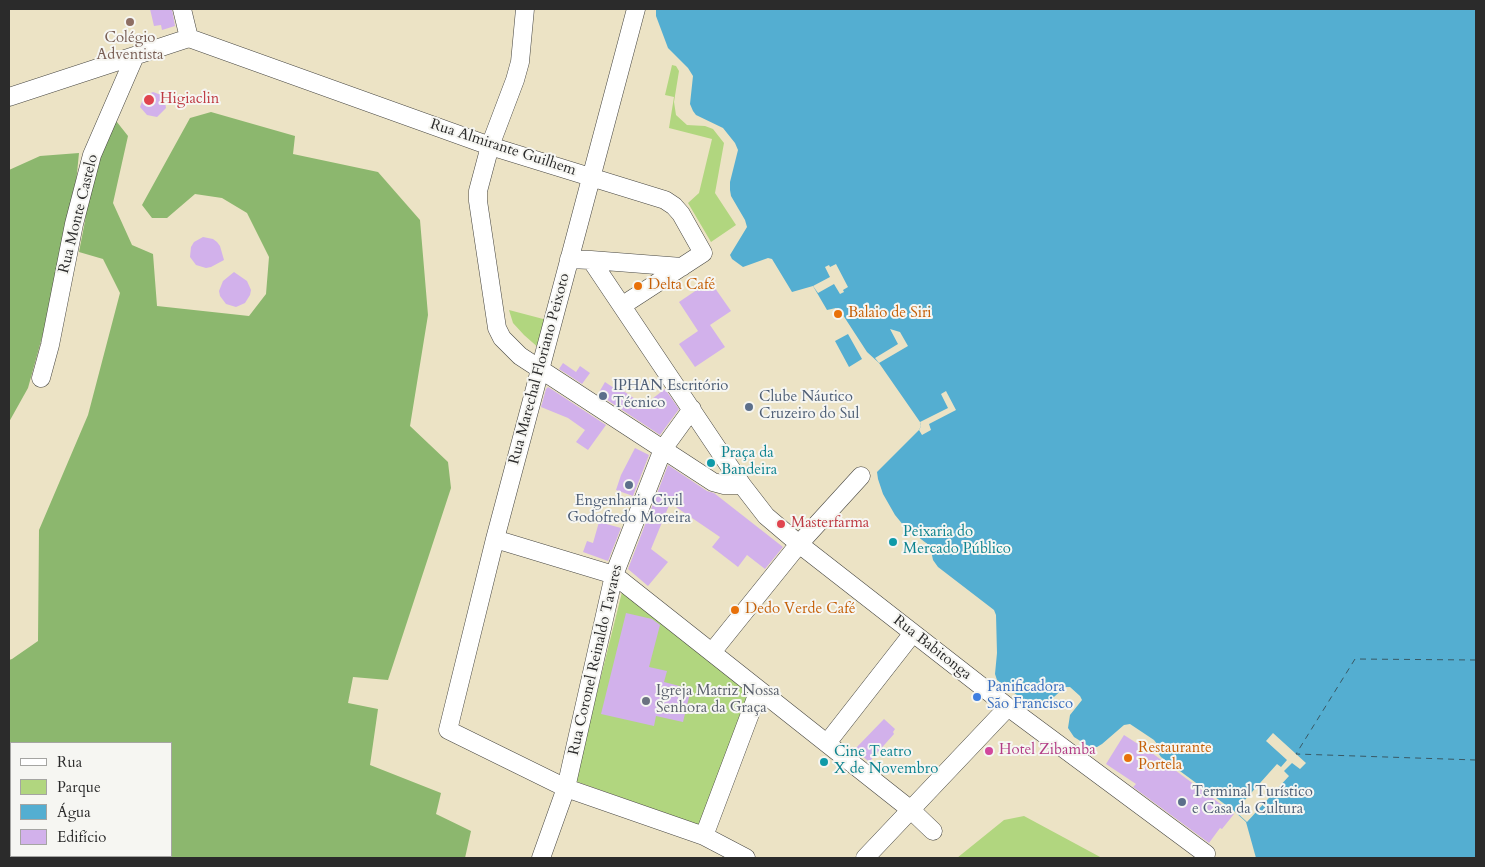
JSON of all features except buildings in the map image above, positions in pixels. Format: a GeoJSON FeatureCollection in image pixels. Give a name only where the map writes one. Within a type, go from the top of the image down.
{"type":"FeatureCollection","features":[{"type":"Feature","properties":{"kind":"street"},"geometry":{"type":"LineString","coordinates":[[9,96],[189,38],[182,9]]}},
{"type":"Feature","properties":{"kind":"street"},"geometry":{"type":"LineString","coordinates":[[525,9],[520,62],[490,146],[478,191],[497,328],[502,338],[511,348],[540,369],[713,482],[724,485],[742,484]]}},
{"type":"Feature","properties":{"kind":"street","name":"Rua Marechal Floriano Peixoto"},"geometry":{"type":"LineString","coordinates":[[566,788],[448,730],[495,539],[636,9]]}},
{"type":"Feature","properties":{"kind":"street","name":"Rua Almirante Guilhem"},"geometry":{"type":"LineString","coordinates":[[189,38],[490,146],[664,200],[674,206],[681,214],[703,253],[622,305]]}},
{"type":"Feature","properties":{"kind":"street","name":"Rua Monte Castelo"},"geometry":{"type":"LineString","coordinates":[[40,378],[50,345],[74,224],[92,155],[135,56]]}},
{"type":"Feature","properties":{"kind":"street"},"geometry":{"type":"LineString","coordinates":[[570,259],[682,267]]}},
{"type":"Feature","properties":{"kind":"street","name":"Rua Babitonga"},"geometry":{"type":"LineString","coordinates":[[591,260],[742,484],[766,516],[798,544],[1008,708],[1206,856]]}},
{"type":"Feature","properties":{"kind":"street"},"geometry":{"type":"LineString","coordinates":[[663,449],[692,409]]}},
{"type":"Feature","properties":{"kind":"street","name":"Rua Coronel Reinaldo Tavares"},"geometry":{"type":"LineString","coordinates":[[541,858],[566,788],[614,575],[663,449]]}},
{"type":"Feature","properties":{"kind":"street"},"geometry":{"type":"LineString","coordinates":[[712,652],[798,544],[862,476]]}},
{"type":"Feature","properties":{"kind":"street"},"geometry":{"type":"LineString","coordinates":[[495,539],[614,575],[911,810],[933,831]]}},
{"type":"Feature","properties":{"kind":"street"},"geometry":{"type":"LineString","coordinates":[[827,743],[913,634]]}},
{"type":"Feature","properties":{"kind":"street"},"geometry":{"type":"LineString","coordinates":[[704,836],[760,690]]}},
{"type":"Feature","properties":{"kind":"street"},"geometry":{"type":"LineString","coordinates":[[866,858],[1008,708]]}},
{"type":"Feature","properties":{"kind":"street"},"geometry":{"type":"LineString","coordinates":[[566,788],[704,836],[746,858]]}},
{"type":"Feature","properties":{"kind":"green space"},"geometry":{"type":"Polygon","coordinates":[[[672,65],[676,66],[679,71],[674,102],[676,115],[687,125],[705,126],[713,129],[724,143],[715,193],[736,225],[711,242],[688,203],[699,193],[712,139],[669,128],[674,97],[665,95],[672,65]]]}},
{"type":"Feature","properties":{"kind":"green space"},"geometry":{"type":"Polygon","coordinates":[[[211,112],[295,136],[293,154],[378,172],[420,220],[428,315],[410,426],[448,462],[451,488],[388,680],[353,677],[348,703],[378,709],[370,765],[441,793],[436,814],[471,831],[465,858],[98,858],[95,857],[172,857],[172,742],[10,742],[10,857],[72,857],[9,858],[9,660],[38,641],[39,530],[88,415],[120,293],[103,259],[79,252],[92,164],[113,117],[128,136],[113,203],[132,245],[153,254],[157,306],[249,316],[266,294],[269,257],[247,213],[222,198],[195,194],[167,218],[152,218],[142,205],[190,118],[211,112]]]}},
{"type":"Feature","properties":{"kind":"green space"},"geometry":{"type":"Polygon","coordinates":[[[79,153],[72,224],[52,301],[28,388],[9,422],[9,170],[40,156],[79,153]]]}},
{"type":"Feature","properties":{"kind":"green space"},"geometry":{"type":"Polygon","coordinates":[[[509,310],[547,320],[540,349],[513,323],[509,310]]]}},
{"type":"Feature","properties":{"kind":"green space"},"geometry":{"type":"Polygon","coordinates":[[[622,592],[749,692],[699,825],[575,781],[622,592]]]}},
{"type":"Feature","properties":{"kind":"green space"},"geometry":{"type":"Polygon","coordinates":[[[1024,816],[1102,858],[957,858],[1004,820],[1024,816]]]}},
{"type":"Feature","properties":{"kind":"water"},"geometry":{"type":"Polygon","coordinates":[[[656,9],[1476,9],[1476,858],[1256,858],[1246,822],[1161,757],[1156,750],[1157,744],[1154,740],[1130,724],[1124,725],[1097,747],[1090,747],[1074,737],[1068,728],[1070,715],[1082,700],[1070,687],[1065,687],[1045,705],[1033,707],[997,680],[995,674],[997,653],[996,615],[994,610],[938,567],[933,560],[930,546],[904,526],[895,515],[883,494],[878,479],[877,472],[919,430],[920,422],[879,363],[867,352],[841,312],[836,308],[827,310],[813,286],[792,292],[772,259],[768,258],[743,267],[732,259],[730,255],[747,227],[731,196],[730,190],[730,182],[738,150],[723,128],[696,115],[693,111],[690,104],[693,76],[688,68],[668,48],[656,16],[656,9]]]}},
{"type":"Feature","properties":{"kind":"water"},"geometry":{"type":"Polygon","coordinates":[[[848,334],[862,359],[849,367],[835,341],[848,334]]]}},
{"type":"Feature","properties":{"kind":"pier"},"geometry":{"type":"Polygon","coordinates":[[[836,264],[848,287],[840,294],[834,284],[818,293],[813,286],[830,277],[825,267],[836,264]]]}},
{"type":"Feature","properties":{"kind":"pier"},"geometry":{"type":"Polygon","coordinates":[[[890,329],[900,332],[908,346],[879,363],[875,358],[898,344],[890,329]]]}},
{"type":"Feature","properties":{"kind":"pier"},"geometry":{"type":"Polygon","coordinates":[[[946,391],[956,410],[929,424],[931,430],[922,435],[919,430],[920,422],[948,408],[941,394],[946,391]]]}},
{"type":"Feature","properties":{"kind":"pier"},"geometry":{"type":"Polygon","coordinates":[[[1273,733],[1306,763],[1300,769],[1292,763],[1284,771],[1289,776],[1247,822],[1235,811],[1277,764],[1281,767],[1287,760],[1266,741],[1273,733]]]}},
{"type":"Feature","properties":{"kind":"ferry route"},"geometry":{"type":"LineString","coordinates":[[1476,660],[1355,659],[1296,754],[1476,760]]}},
{"type":"Feature","properties":{"kind":"place","name":"Colégio Adventista"},"geometry":{"type":"Point","coordinates":[130,22]}},
{"type":"Feature","properties":{"kind":"place","name":"Higiaclin"},"geometry":{"type":"Point","coordinates":[149,100]}},
{"type":"Feature","properties":{"kind":"place","name":"Delta Café"},"geometry":{"type":"Point","coordinates":[638,286]}},
{"type":"Feature","properties":{"kind":"place","name":"Balaio de Siri"},"geometry":{"type":"Point","coordinates":[838,314]}},
{"type":"Feature","properties":{"kind":"place","name":"IPHAN Escritório Técnico"},"geometry":{"type":"Point","coordinates":[603,396]}},
{"type":"Feature","properties":{"kind":"place","name":"Clube Náutico Cruzeiro do Sul"},"geometry":{"type":"Point","coordinates":[749,407]}},
{"type":"Feature","properties":{"kind":"place","name":"Praça da Bandeira"},"geometry":{"type":"Point","coordinates":[711,463]}},
{"type":"Feature","properties":{"kind":"place","name":"Engenharia Civil Godofredo Moreira"},"geometry":{"type":"Point","coordinates":[629,485]}},
{"type":"Feature","properties":{"kind":"place","name":"Masterfarma"},"geometry":{"type":"Point","coordinates":[781,524]}},
{"type":"Feature","properties":{"kind":"place","name":"Peixaria do Mercado Público"},"geometry":{"type":"Point","coordinates":[893,542]}},
{"type":"Feature","properties":{"kind":"place","name":"Dedo Verde Café"},"geometry":{"type":"Point","coordinates":[735,610]}},
{"type":"Feature","properties":{"kind":"place","name":"Panificadora São Francisco"},"geometry":{"type":"Point","coordinates":[977,697]}},
{"type":"Feature","properties":{"kind":"place","name":"Igreja Matriz Nossa Senhora da Graça"},"geometry":{"type":"Point","coordinates":[646,701]}},
{"type":"Feature","properties":{"kind":"place","name":"Hotel Zibamba"},"geometry":{"type":"Point","coordinates":[989,751]}},
{"type":"Feature","properties":{"kind":"place","name":"Restaurante Portela"},"geometry":{"type":"Point","coordinates":[1128,758]}},
{"type":"Feature","properties":{"kind":"place","name":"Cine Teatro X de Novembro"},"geometry":{"type":"Point","coordinates":[824,762]}},
{"type":"Feature","properties":{"kind":"place","name":"Terminal Turístico e Casa da Cultura"},"geometry":{"type":"Point","coordinates":[1182,802]}}]}
